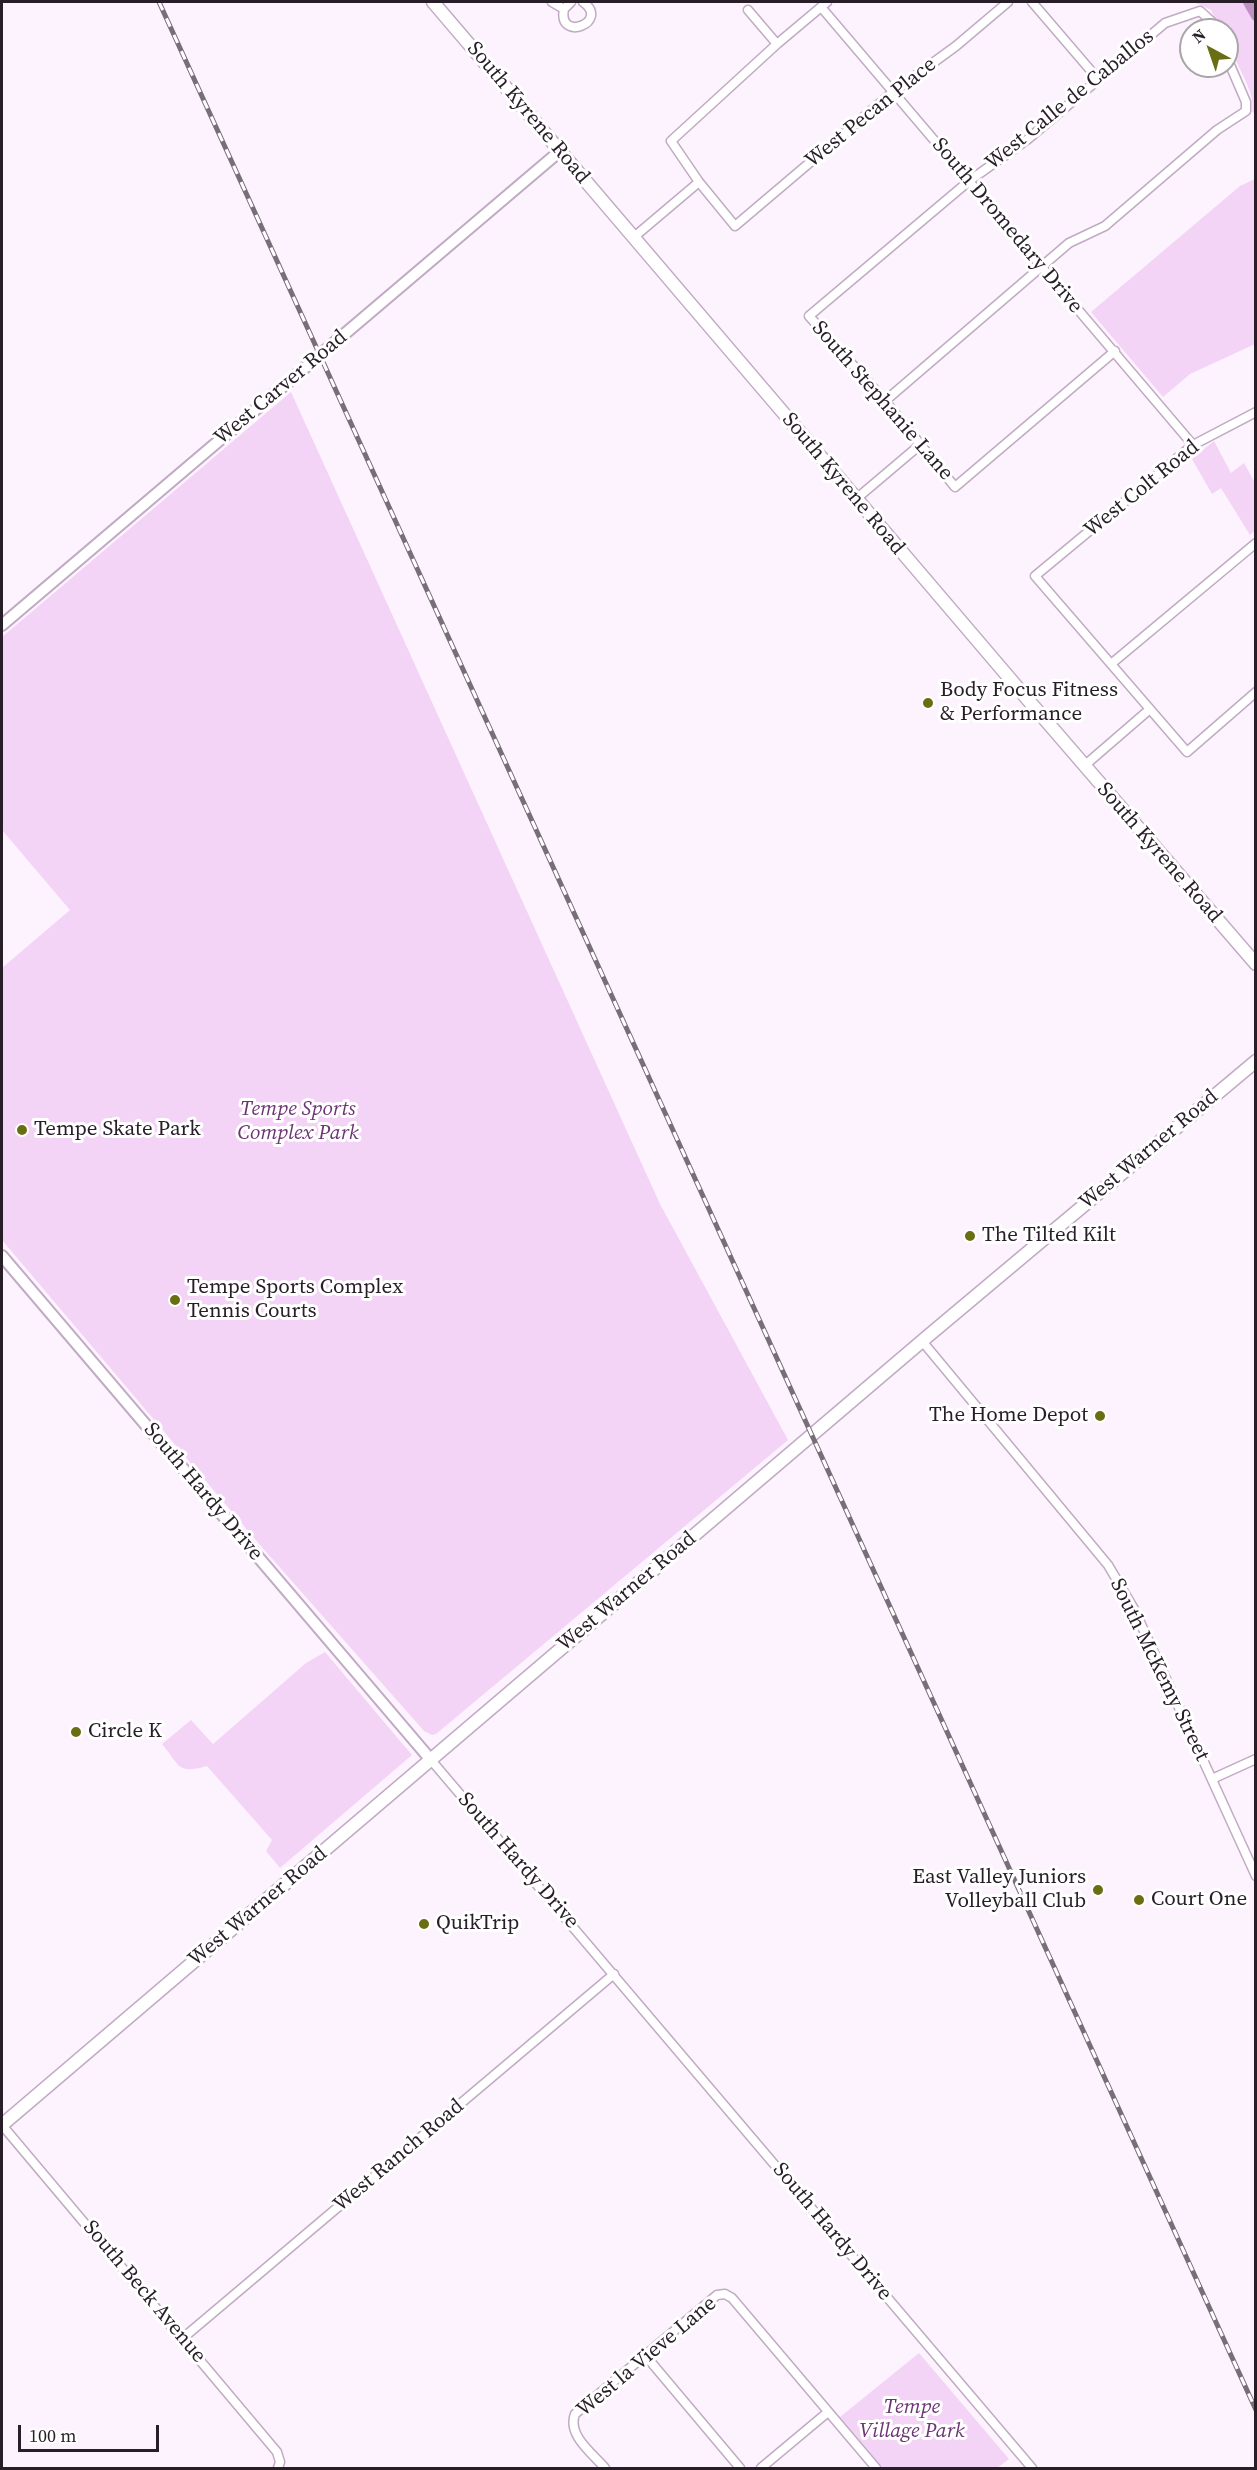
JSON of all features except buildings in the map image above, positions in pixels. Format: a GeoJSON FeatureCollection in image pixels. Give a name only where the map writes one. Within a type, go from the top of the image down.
{"type":"FeatureCollection","features":[{"type":"Feature","properties":{"kind":"main road","name":"South Kyrene Road"},"geometry":{"type":"LineString","coordinates":[[433,2],[1084,766],[1256,964]]}},
{"type":"Feature","properties":{"kind":"main road","name":"West Warner Road"},"geometry":{"type":"LineString","coordinates":[[2,2125],[922,1341],[1256,1061]]}},
{"type":"Feature","properties":{"kind":"street"},"geometry":{"type":"LineString","coordinates":[[552,2],[564,9]]}},
{"type":"Feature","properties":{"kind":"street"},"geometry":{"type":"LineString","coordinates":[[564,9],[571,2]]}},
{"type":"Feature","properties":{"kind":"street"},"geometry":{"type":"LineString","coordinates":[[564,9],[566,22],[573,27],[582,26],[590,16],[589,7],[583,2]]}},
{"type":"Feature","properties":{"kind":"street","name":"West Pecan Place"},"geometry":{"type":"LineString","coordinates":[[699,182],[735,226],[893,92],[956,46],[1008,2]]}},
{"type":"Feature","properties":{"kind":"street"},"geometry":{"type":"LineString","coordinates":[[1032,2],[1098,79]]}},
{"type":"Feature","properties":{"kind":"street"},"geometry":{"type":"LineString","coordinates":[[634,237],[699,182],[671,141],[824,4]]}},
{"type":"Feature","properties":{"kind":"street","name":"South Dromedary Drive"},"geometry":{"type":"LineString","coordinates":[[824,4],[893,92],[1193,445]]}},
{"type":"Feature","properties":{"kind":"street"},"geometry":{"type":"LineString","coordinates":[[748,10],[777,44]]}},
{"type":"Feature","properties":{"kind":"street","name":"West Calle de Caballos"},"geometry":{"type":"LineString","coordinates":[[1180,18],[1200,11],[1208,18]]}},
{"type":"Feature","properties":{"kind":"street","name":"West Calle de Caballos"},"geometry":{"type":"LineString","coordinates":[[809,316],[969,181],[1028,139],[1165,23],[1179,18]]}},
{"type":"Feature","properties":{"kind":"street"},"geometry":{"type":"LineString","coordinates":[[885,401],[1069,243],[1105,226],[1217,130],[1246,111],[1246,102],[1236,78]]}},
{"type":"Feature","properties":{"kind":"street","name":"West Carver Road"},"geometry":{"type":"LineString","coordinates":[[2,625],[560,151]]}},
{"type":"Feature","properties":{"kind":"street","name":"South Stephanie Lane"},"geometry":{"type":"LineString","coordinates":[[809,316],[885,401],[956,487],[1114,351]]}},
{"type":"Feature","properties":{"kind":"street","name":"West Colt Road"},"geometry":{"type":"LineString","coordinates":[[1111,664],[1035,576],[1193,445],[1256,412]]}},
{"type":"Feature","properties":{"kind":"street"},"geometry":{"type":"LineString","coordinates":[[856,499],[921,444]]}},
{"type":"Feature","properties":{"kind":"street"},"geometry":{"type":"LineString","coordinates":[[1256,543],[1111,664],[1187,752],[1256,692]]}},
{"type":"Feature","properties":{"kind":"street"},"geometry":{"type":"LineString","coordinates":[[1084,766],[1150,709]]}},
{"type":"Feature","properties":{"kind":"street","name":"South Hardy Drive"},"geometry":{"type":"LineString","coordinates":[[2,1256],[1032,2469]]}},
{"type":"Feature","properties":{"kind":"street","name":"South McKemy Street"},"geometry":{"type":"LineString","coordinates":[[922,1341],[1108,1565],[1134,1609],[1256,1876]]}},
{"type":"Feature","properties":{"kind":"street"},"geometry":{"type":"LineString","coordinates":[[1212,1779],[1256,1759]]}},
{"type":"Feature","properties":{"kind":"street","name":"West Ranch Road"},"geometry":{"type":"LineString","coordinates":[[183,2338],[614,1974]]}},
{"type":"Feature","properties":{"kind":"street","name":"South Beck Avenue"},"geometry":{"type":"LineString","coordinates":[[2,2125],[277,2451],[279,2465]]}},
{"type":"Feature","properties":{"kind":"street","name":"West la Vieve Lane"},"geometry":{"type":"LineString","coordinates":[[605,2469],[575,2434],[572,2423],[575,2414],[717,2295],[725,2294],[732,2298],[828,2412]]}},
{"type":"Feature","properties":{"kind":"street"},"geometry":{"type":"LineString","coordinates":[[645,2355],[740,2469]]}},
{"type":"Feature","properties":{"kind":"street"},"geometry":{"type":"LineString","coordinates":[[761,2469],[828,2412],[876,2469]]}},
{"type":"Feature","properties":{"kind":"green space"},"geometry":{"type":"Polygon","coordinates":[[[1194,2],[1255,2],[1255,113],[1252,112],[1250,92],[1239,66],[1239,18],[1215,18],[1211,10],[1194,2]]]}},
{"type":"Feature","properties":{"kind":"green space"},"geometry":{"type":"Polygon","coordinates":[[[1255,179],[1255,344],[1190,374],[1163,397],[1091,312],[1240,186],[1255,179]]]}},
{"type":"Feature","properties":{"kind":"green space","name":"Tempe Sports Complex Park"},"geometry":{"type":"Polygon","coordinates":[[[291,392],[660,1204],[788,1440],[432,1735],[424,1731],[260,1545],[2,1240],[2,968],[70,910],[2,830],[2,637],[291,392]]]}},
{"type":"Feature","properties":{"kind":"green space"},"geometry":{"type":"Polygon","coordinates":[[[1214,441],[1231,473],[1244,463],[1255,483],[1255,531],[1250,535],[1221,488],[1212,494],[1192,459],[1214,441]]]}},
{"type":"Feature","properties":{"kind":"green space"},"geometry":{"type":"Polygon","coordinates":[[[325,1652],[412,1755],[280,1868],[266,1851],[272,1840],[207,1766],[190,1769],[180,1767],[162,1744],[191,1720],[213,1744],[306,1663],[325,1652]]]}},
{"type":"Feature","properties":{"kind":"green space","name":"Tempe Village Park"},"geometry":{"type":"Polygon","coordinates":[[[919,2353],[1009,2459],[997,2468],[883,2468],[840,2417],[919,2353]]]}},
{"type":"Feature","properties":{"kind":"waterway"},"geometry":{"type":"LineString","coordinates":[[1248,2],[1256,16]]}},
{"type":"Feature","properties":{"kind":"railway"},"geometry":{"type":"LineString","coordinates":[[159,2],[1256,2410]]}},
{"type":"Feature","properties":{"kind":"place","name":"Body Focus Fitness & Performance"},"geometry":{"type":"Point","coordinates":[928,703]}},
{"type":"Feature","properties":{"kind":"place","name":"Tempe Skate Park"},"geometry":{"type":"Point","coordinates":[22,1130]}},
{"type":"Feature","properties":{"kind":"place","name":"The Tilted Kilt"},"geometry":{"type":"Point","coordinates":[970,1236]}},
{"type":"Feature","properties":{"kind":"place","name":"Tempe Sports Complex Tennis Courts"},"geometry":{"type":"Point","coordinates":[175,1300]}},
{"type":"Feature","properties":{"kind":"place","name":"The Home Depot"},"geometry":{"type":"Point","coordinates":[1100,1416]}},
{"type":"Feature","properties":{"kind":"place","name":"Circle K"},"geometry":{"type":"Point","coordinates":[76,1732]}},
{"type":"Feature","properties":{"kind":"place","name":"East Valley Juniors Volleyball Club"},"geometry":{"type":"Point","coordinates":[1098,1890]}},
{"type":"Feature","properties":{"kind":"place","name":"Court One"},"geometry":{"type":"Point","coordinates":[1139,1900]}},
{"type":"Feature","properties":{"kind":"place","name":"QuikTrip"},"geometry":{"type":"Point","coordinates":[424,1924]}}]}
